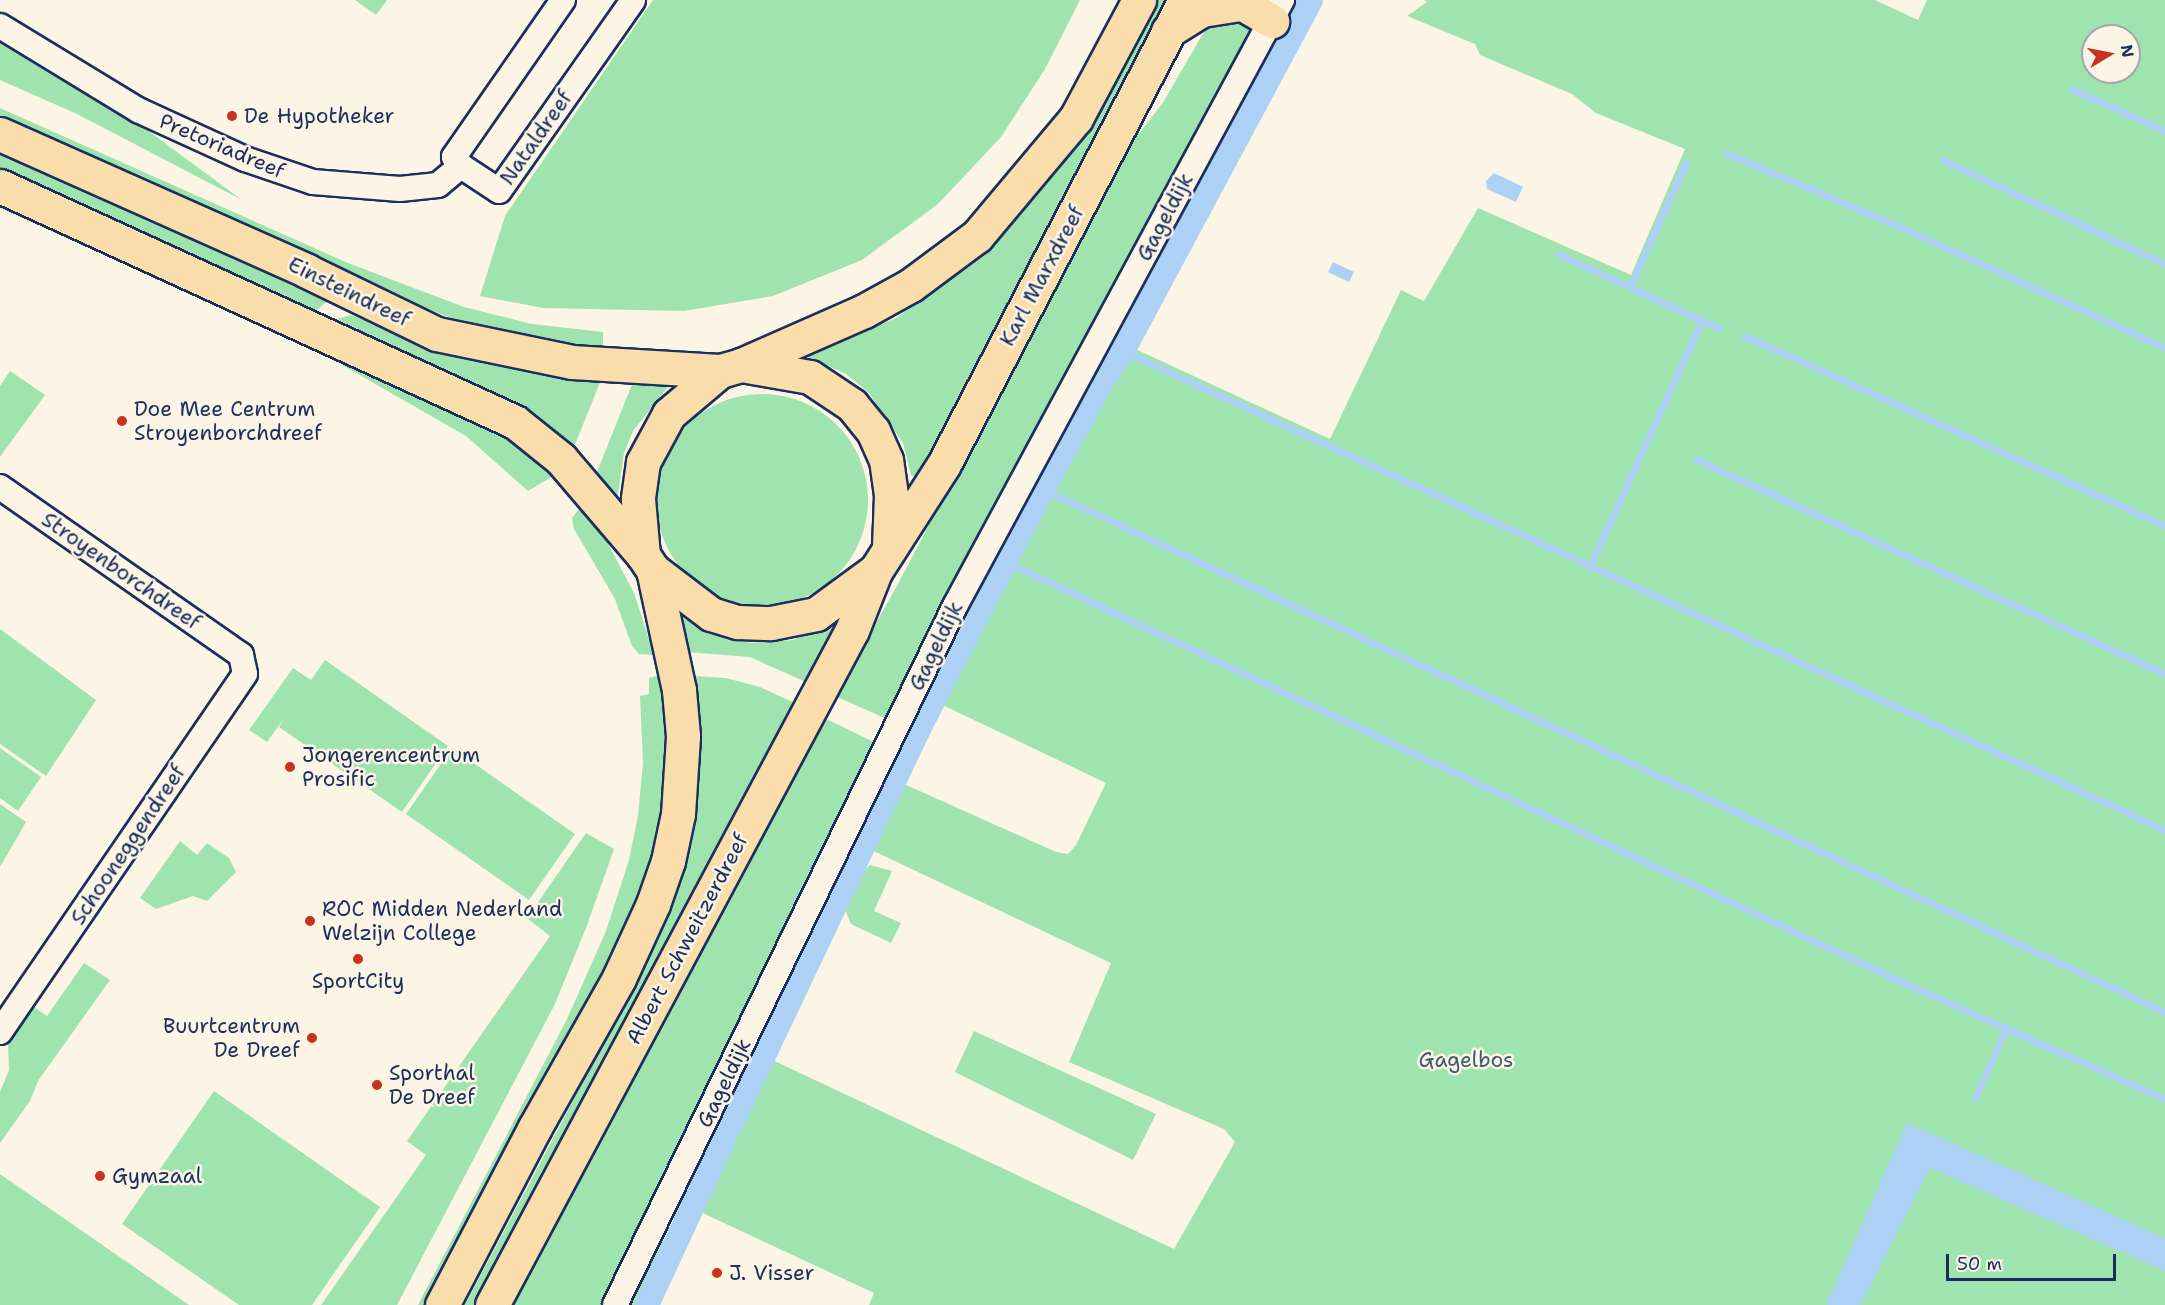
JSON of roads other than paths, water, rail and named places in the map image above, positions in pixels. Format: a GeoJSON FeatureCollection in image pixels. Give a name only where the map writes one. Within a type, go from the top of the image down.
{"type":"FeatureCollection","features":[{"type":"Feature","properties":{"kind":"main road"},"geometry":{"type":"LineString","coordinates":[[730,368],[864,311],[911,285],[977,236],[1076,118],[1139,0]]}},
{"type":"Feature","properties":{"kind":"main road","name":"Karl Marxdreef"},"geometry":{"type":"LineString","coordinates":[[882,558],[944,464],[1185,0]]}},
{"type":"Feature","properties":{"kind":"main road"},"geometry":{"type":"LineString","coordinates":[[1168,31],[1202,10],[1237,2],[1277,10]]}},
{"type":"Feature","properties":{"kind":"main road","name":"Einsteindreef"},"geometry":{"type":"LineString","coordinates":[[0,134],[307,271],[437,334],[572,362],[730,368],[810,378],[834,391],[859,414],[873,431],[886,460],[891,495],[882,558]]}},
{"type":"Feature","properties":{"kind":"main road"},"geometry":{"type":"LineString","coordinates":[[0,186],[515,422],[561,459],[648,563],[711,614],[738,622],[771,624],[816,614],[882,558]]}},
{"type":"Feature","properties":{"kind":"main road","name":"Albert Schweitzerdreef"},"geometry":{"type":"LineString","coordinates":[[442,1305],[534,1129],[619,978],[653,904],[668,861],[678,814],[683,736],[679,690],[648,563],[638,499],[643,462],[669,414],[730,368]]}},
{"type":"Feature","properties":{"kind":"main road","name":"Albert Schweitzerdreef"},"geometry":{"type":"LineString","coordinates":[[492,1305],[852,630],[882,558]]}},
{"type":"Feature","properties":{"kind":"street"},"geometry":{"type":"LineString","coordinates":[[461,166],[454,157],[563,0]]}},
{"type":"Feature","properties":{"kind":"street","name":"Nataldreef"},"geometry":{"type":"LineString","coordinates":[[461,166],[499,191],[633,0]]}},
{"type":"Feature","properties":{"kind":"street","name":"Gageldijk"},"geometry":{"type":"LineString","coordinates":[[615,1305],[955,606],[1277,10]]}},
{"type":"Feature","properties":{"kind":"street","name":"Pretoriadreef"},"geometry":{"type":"LineString","coordinates":[[0,26],[138,110],[244,159],[313,182],[400,189],[438,185],[461,166]]}},
{"type":"Feature","properties":{"kind":"street","name":"Stroyenborchdreef"},"geometry":{"type":"LineString","coordinates":[[0,487],[241,655]]}},
{"type":"Feature","properties":{"kind":"street","name":"Schooneggendreef"},"geometry":{"type":"LineString","coordinates":[[0,1032],[245,674],[241,655]]}},
{"type":"Feature","properties":{"kind":"water"},"geometry":{"type":"Polygon","coordinates":[[[1494,173],[1523,187],[1516,202],[1487,189],[1486,181],[1494,173]]]}},
{"type":"Feature","properties":{"kind":"water"},"geometry":{"type":"Polygon","coordinates":[[[1333,262],[1354,272],[1349,282],[1328,272],[1333,262]]]}},
{"type":"Feature","properties":{"kind":"water"},"geometry":{"type":"Polygon","coordinates":[[[1907,1123],[2165,1238],[2165,1271],[1930,1168],[1861,1305],[1826,1305],[1907,1123]]]}},
{"type":"Feature","properties":{"kind":"waterway"},"geometry":{"type":"LineString","coordinates":[[731,1125],[921,725],[1029,516],[1106,375],[1123,351],[1311,0]]}},
{"type":"Feature","properties":{"kind":"waterway"},"geometry":{"type":"LineString","coordinates":[[2072,89],[2165,131]]}},
{"type":"Feature","properties":{"kind":"waterway"},"geometry":{"type":"LineString","coordinates":[[1726,153],[1903,228],[2165,348]]}},
{"type":"Feature","properties":{"kind":"waterway"},"geometry":{"type":"LineString","coordinates":[[1943,160],[2165,264]]}},
{"type":"Feature","properties":{"kind":"waterway"},"geometry":{"type":"LineString","coordinates":[[1558,254],[1630,287],[1686,163]]}},
{"type":"Feature","properties":{"kind":"waterway"},"geometry":{"type":"LineString","coordinates":[[1630,287],[1718,328]]}},
{"type":"Feature","properties":{"kind":"waterway"},"geometry":{"type":"LineString","coordinates":[[1589,568],[1702,320]]}},
{"type":"Feature","properties":{"kind":"waterway"},"geometry":{"type":"LineString","coordinates":[[1745,336],[2165,526]]}},
{"type":"Feature","properties":{"kind":"waterway"},"geometry":{"type":"LineString","coordinates":[[1123,351],[2165,830]]}},
{"type":"Feature","properties":{"kind":"waterway"},"geometry":{"type":"LineString","coordinates":[[1697,460],[2165,674]]}},
{"type":"Feature","properties":{"kind":"waterway"},"geometry":{"type":"LineString","coordinates":[[1045,490],[2165,1012]]}},
{"type":"Feature","properties":{"kind":"waterway"},"geometry":{"type":"LineString","coordinates":[[1006,562],[1893,978],[2165,1099]]}},
{"type":"Feature","properties":{"kind":"waterway"},"geometry":{"type":"LineString","coordinates":[[1975,1098],[2006,1028]]}},
{"type":"Feature","properties":{"kind":"waterway"},"geometry":{"type":"LineString","coordinates":[[647,1305],[725,1137]]}},
{"type":"Feature","properties":{"kind":"place","name":"De Hypotheker"},"geometry":{"type":"Point","coordinates":[232,116]}},
{"type":"Feature","properties":{"kind":"place","name":"Doe Mee Centrum Stroyenborchdreef"},"geometry":{"type":"Point","coordinates":[122,421]}},
{"type":"Feature","properties":{"kind":"place","name":"Jongerencentrum Prosific"},"geometry":{"type":"Point","coordinates":[290,767]}},
{"type":"Feature","properties":{"kind":"place","name":"ROC Midden Nederland Welzijn College"},"geometry":{"type":"Point","coordinates":[310,921]}},
{"type":"Feature","properties":{"kind":"place","name":"SportCity"},"geometry":{"type":"Point","coordinates":[358,959]}},
{"type":"Feature","properties":{"kind":"place","name":"Buurtcentrum De Dreef"},"geometry":{"type":"Point","coordinates":[312,1038]}},
{"type":"Feature","properties":{"kind":"place","name":"Sporthal De Dreef"},"geometry":{"type":"Point","coordinates":[377,1085]}},
{"type":"Feature","properties":{"kind":"place","name":"Gymzaal"},"geometry":{"type":"Point","coordinates":[100,1176]}},
{"type":"Feature","properties":{"kind":"place","name":"J. Visser"},"geometry":{"type":"Point","coordinates":[717,1273]}},
{"type":"Feature","properties":{"kind":"park label","name":"Gagelbos"},"geometry":{"type":"Point","coordinates":[1466,1060]}}]}
